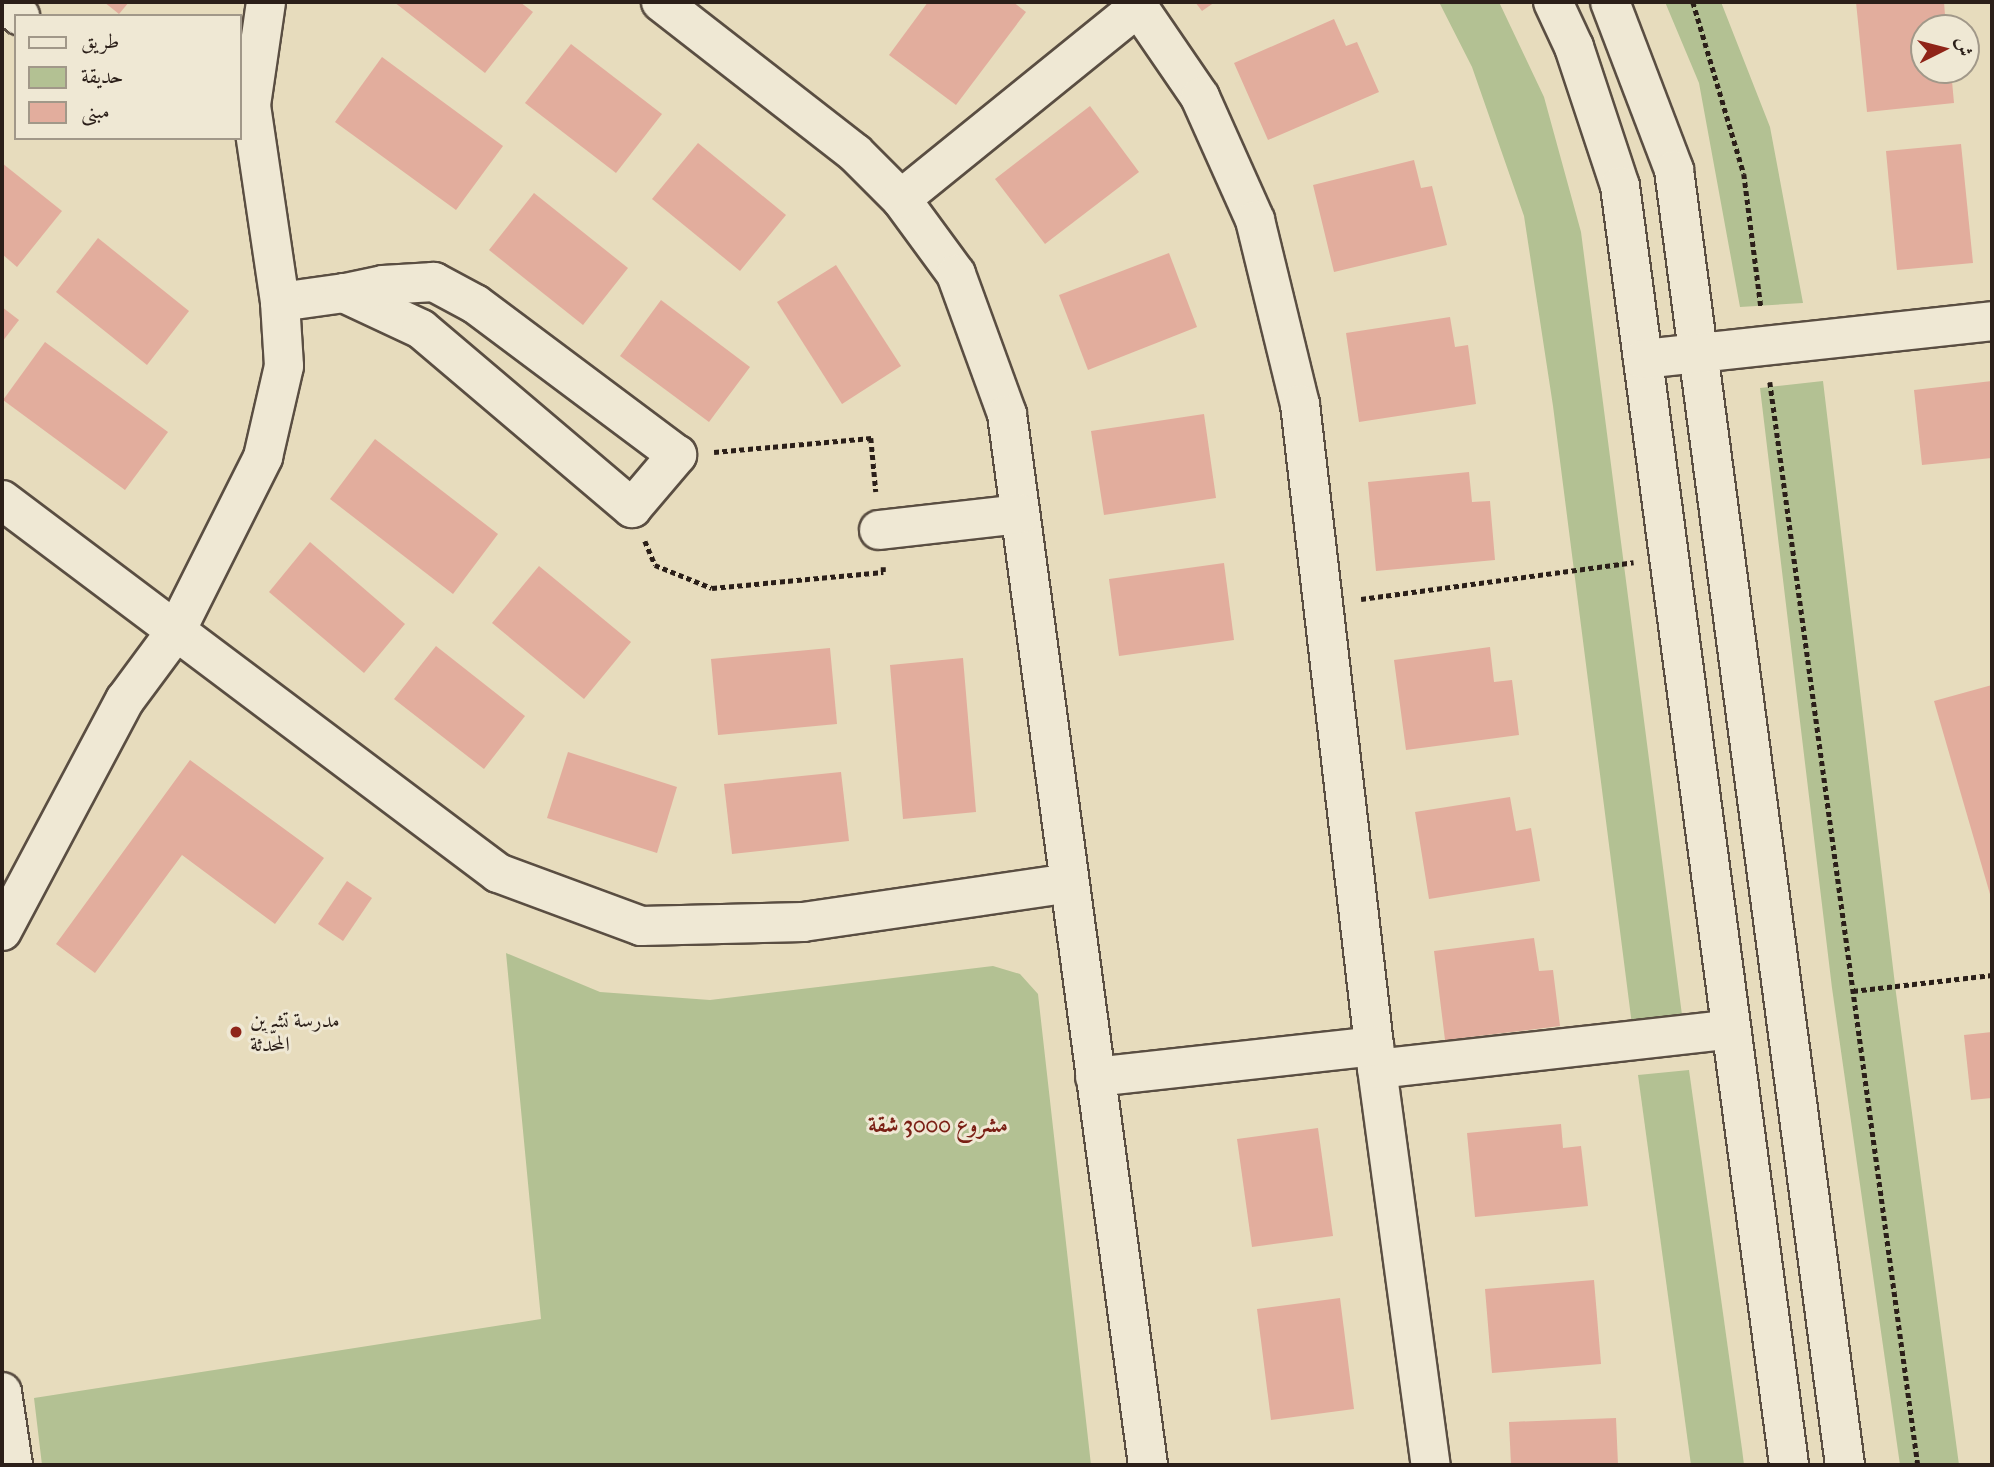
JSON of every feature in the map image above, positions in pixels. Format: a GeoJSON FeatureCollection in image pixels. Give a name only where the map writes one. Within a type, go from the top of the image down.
{"type":"FeatureCollection","features":[{"type":"Feature","properties":{"kind":"street"},"geometry":{"type":"LineString","coordinates":[[3,2],[18,14]]}},
{"type":"Feature","properties":{"kind":"street"},"geometry":{"type":"LineString","coordinates":[[3,922],[125,699],[176,631],[262,457],[284,366],[280,302],[245,104],[266,2]]}},
{"type":"Feature","properties":{"kind":"street"},"geometry":{"type":"LineString","coordinates":[[661,2],[855,153],[901,199],[956,274],[1007,414],[1147,1465]]}},
{"type":"Feature","properties":{"kind":"street"},"geometry":{"type":"LineString","coordinates":[[1553,2],[1574,47],[1620,186],[1789,1465]]}},
{"type":"Feature","properties":{"kind":"street"},"geometry":{"type":"LineString","coordinates":[[1610,2],[1674,170],[1845,1465]]}},
{"type":"Feature","properties":{"kind":"street"},"geometry":{"type":"LineString","coordinates":[[901,199],[1137,4],[1200,97],[1255,220],[1300,404],[1376,1058],[1431,1465]]}},
{"type":"Feature","properties":{"kind":"street"},"geometry":{"type":"LineString","coordinates":[[280,302],[383,285],[434,282],[475,304],[677,455],[632,508],[421,329],[344,293]]}},
{"type":"Feature","properties":{"kind":"street"},"geometry":{"type":"LineString","coordinates":[[1643,359],[1766,348],[1992,321]]}},
{"type":"Feature","properties":{"kind":"street"},"geometry":{"type":"LineString","coordinates":[[2,500],[498,873],[641,926],[803,922],[1069,883]]}},
{"type":"Feature","properties":{"kind":"street"},"geometry":{"type":"LineString","coordinates":[[879,530],[1020,514]]}},
{"type":"Feature","properties":{"kind":"street"},"geometry":{"type":"LineString","coordinates":[[1095,1077],[1376,1058],[1731,1029]]}},
{"type":"Feature","properties":{"kind":"street"},"geometry":{"type":"LineString","coordinates":[[1751,1176],[1806,1166]]}},
{"type":"Feature","properties":{"kind":"street"},"geometry":{"type":"LineString","coordinates":[[2,1392],[13,1465]]}},
{"type":"Feature","properties":{"kind":"path"},"geometry":{"type":"LineString","coordinates":[[1693,2],[1744,174],[1918,1465]]}},
{"type":"Feature","properties":{"kind":"path"},"geometry":{"type":"LineString","coordinates":[[632,508],[655,565],[712,588],[883,572],[871,439],[677,455]]}},
{"type":"Feature","properties":{"kind":"path"},"geometry":{"type":"LineString","coordinates":[[1323,604],[1641,561]]}},
{"type":"Feature","properties":{"kind":"path"},"geometry":{"type":"LineString","coordinates":[[1853,991],[1992,975]]}},
{"type":"Feature","properties":{"kind":"green space"},"geometry":{"type":"Polygon","coordinates":[[[1439,2],[1499,2],[1544,97],[1581,232],[1682,1015],[1632,1025],[1553,406],[1524,216],[1472,67],[1439,2]]]}},
{"type":"Feature","properties":{"kind":"green space"},"geometry":{"type":"Polygon","coordinates":[[[1665,2],[1721,2],[1770,127],[1803,303],[1740,307],[1699,83],[1665,2]]]}},
{"type":"Feature","properties":{"kind":"green space"},"geometry":{"type":"Polygon","coordinates":[[[1823,381],[1896,993],[1959,1465],[1900,1465],[1832,988],[1760,388],[1823,381]]]}},
{"type":"Feature","properties":{"kind":"green space"},"geometry":{"type":"Polygon","coordinates":[[[506,953],[600,992],[710,1000],[993,966],[1020,974],[1038,994],[1091,1465],[42,1465],[34,1398],[541,1319],[506,953]]]}},
{"type":"Feature","properties":{"kind":"green space"},"geometry":{"type":"Polygon","coordinates":[[[1689,1070],[1744,1465],[1691,1465],[1638,1075],[1689,1070]]]}},
{"type":"Feature","properties":{"kind":"building"},"geometry":{"type":"Polygon","coordinates":[[[104,2],[129,2],[119,14],[104,2]]]}},
{"type":"Feature","properties":{"kind":"building"},"geometry":{"type":"Polygon","coordinates":[[[394,2],[520,2],[533,12],[485,73],[394,2]]]}},
{"type":"Feature","properties":{"kind":"building"},"geometry":{"type":"Polygon","coordinates":[[[928,2],[1013,2],[1026,12],[956,105],[889,55],[928,2]]]}},
{"type":"Feature","properties":{"kind":"building"},"geometry":{"type":"Polygon","coordinates":[[[1195,2],[1215,2],[1202,11],[1195,2]]]}},
{"type":"Feature","properties":{"kind":"building"},"geometry":{"type":"Polygon","coordinates":[[[1856,2],[1944,2],[1945,14],[1910,14],[1910,84],[1952,84],[1954,103],[1867,112],[1856,2]]]}},
{"type":"Feature","properties":{"kind":"building"},"geometry":{"type":"Polygon","coordinates":[[[1334,19],[1346,46],[1357,42],[1379,92],[1268,140],[1234,63],[1334,19]]]}},
{"type":"Feature","properties":{"kind":"building"},"geometry":{"type":"Polygon","coordinates":[[[571,44],[662,114],[616,173],[525,103],[571,44]]]}},
{"type":"Feature","properties":{"kind":"building"},"geometry":{"type":"Polygon","coordinates":[[[382,57],[503,146],[456,210],[335,122],[382,57]]]}},
{"type":"Feature","properties":{"kind":"building"},"geometry":{"type":"Polygon","coordinates":[[[1090,106],[1139,172],[1045,244],[995,179],[1090,106]]]}},
{"type":"Feature","properties":{"kind":"building"},"geometry":{"type":"Polygon","coordinates":[[[698,143],[786,215],[740,271],[652,199],[698,143]]]}},
{"type":"Feature","properties":{"kind":"building"},"geometry":{"type":"Polygon","coordinates":[[[1961,144],[1973,263],[1897,270],[1886,151],[1961,144]]]}},
{"type":"Feature","properties":{"kind":"building"},"geometry":{"type":"Polygon","coordinates":[[[1414,160],[1421,188],[1432,186],[1447,245],[1334,272],[1313,185],[1414,160]]]}},
{"type":"Feature","properties":{"kind":"building"},"geometry":{"type":"Polygon","coordinates":[[[2,163],[62,211],[17,267],[2,254],[2,163]]]}},
{"type":"Feature","properties":{"kind":"building"},"geometry":{"type":"Polygon","coordinates":[[[534,193],[628,268],[583,325],[489,250],[534,193]]]}},
{"type":"Feature","properties":{"kind":"building"},"geometry":{"type":"Polygon","coordinates":[[[98,238],[189,311],[147,365],[56,292],[98,238]]]}},
{"type":"Feature","properties":{"kind":"building"},"geometry":{"type":"Polygon","coordinates":[[[1169,253],[1197,327],[1088,370],[1059,295],[1169,253]]]}},
{"type":"Feature","properties":{"kind":"building"},"geometry":{"type":"Polygon","coordinates":[[[836,265],[901,366],[842,404],[777,302],[836,265]]]}},
{"type":"Feature","properties":{"kind":"building"},"geometry":{"type":"Polygon","coordinates":[[[661,300],[750,367],[709,422],[620,356],[661,300]]]}},
{"type":"Feature","properties":{"kind":"building"},"geometry":{"type":"Polygon","coordinates":[[[2,307],[19,320],[2,342],[2,307]]]}},
{"type":"Feature","properties":{"kind":"building"},"geometry":{"type":"Polygon","coordinates":[[[1450,317],[1455,347],[1468,345],[1476,404],[1359,422],[1346,333],[1450,317]]]}},
{"type":"Feature","properties":{"kind":"building"},"geometry":{"type":"Polygon","coordinates":[[[45,342],[168,432],[125,490],[3,400],[45,342]]]}},
{"type":"Feature","properties":{"kind":"building"},"geometry":{"type":"Polygon","coordinates":[[[1992,381],[1992,458],[1922,465],[1914,390],[1992,381]]]}},
{"type":"Feature","properties":{"kind":"building"},"geometry":{"type":"Polygon","coordinates":[[[1204,414],[1216,498],[1104,515],[1091,431],[1204,414]]]}},
{"type":"Feature","properties":{"kind":"building"},"geometry":{"type":"Polygon","coordinates":[[[375,439],[498,534],[453,594],[330,499],[375,439]]]}},
{"type":"Feature","properties":{"kind":"building"},"geometry":{"type":"Polygon","coordinates":[[[1469,472],[1472,502],[1490,501],[1495,560],[1376,571],[1368,482],[1469,472]]]}},
{"type":"Feature","properties":{"kind":"building"},"geometry":{"type":"Polygon","coordinates":[[[310,542],[405,624],[364,673],[269,592],[310,542]]]}},
{"type":"Feature","properties":{"kind":"building"},"geometry":{"type":"Polygon","coordinates":[[[1224,563],[1234,640],[1119,656],[1109,579],[1224,563]]]}},
{"type":"Feature","properties":{"kind":"building"},"geometry":{"type":"Polygon","coordinates":[[[539,566],[631,642],[584,699],[492,623],[539,566]]]}},
{"type":"Feature","properties":{"kind":"building"},"geometry":{"type":"Polygon","coordinates":[[[436,646],[525,716],[484,769],[394,699],[436,646]]]}},
{"type":"Feature","properties":{"kind":"building"},"geometry":{"type":"Polygon","coordinates":[[[1490,647],[1494,682],[1512,680],[1519,735],[1406,750],[1394,660],[1490,647]]]}},
{"type":"Feature","properties":{"kind":"building"},"geometry":{"type":"Polygon","coordinates":[[[830,648],[837,724],[718,735],[711,659],[830,648]]]}},
{"type":"Feature","properties":{"kind":"building"},"geometry":{"type":"Polygon","coordinates":[[[963,658],[976,812],[903,819],[890,665],[963,658]]]}},
{"type":"Feature","properties":{"kind":"building"},"geometry":{"type":"Polygon","coordinates":[[[1992,685],[1992,901],[1934,701],[1992,685]]]}},
{"type":"Feature","properties":{"kind":"building"},"geometry":{"type":"Polygon","coordinates":[[[568,752],[677,787],[657,853],[547,818],[568,752]]]}},
{"type":"Feature","properties":{"kind":"building"},"geometry":{"type":"Polygon","coordinates":[[[190,760],[324,858],[275,924],[182,855],[95,973],[56,944],[190,760]]]}},
{"type":"Feature","properties":{"kind":"building"},"geometry":{"type":"Polygon","coordinates":[[[841,772],[849,841],[732,854],[724,784],[841,772]]]}},
{"type":"Feature","properties":{"kind":"building"},"geometry":{"type":"Polygon","coordinates":[[[1510,797],[1516,831],[1531,828],[1540,881],[1429,899],[1415,812],[1510,797]]]}},
{"type":"Feature","properties":{"kind":"building"},"geometry":{"type":"Polygon","coordinates":[[[347,881],[372,898],[343,941],[318,924],[347,881]]]}},
{"type":"Feature","properties":{"kind":"building"},"geometry":{"type":"Polygon","coordinates":[[[1534,938],[1539,971],[1553,970],[1560,1026],[1445,1040],[1434,951],[1534,938]]]}},
{"type":"Feature","properties":{"kind":"building"},"geometry":{"type":"Polygon","coordinates":[[[1992,1032],[1992,1098],[1971,1100],[1964,1035],[1992,1032]]]}},
{"type":"Feature","properties":{"kind":"building"},"geometry":{"type":"Polygon","coordinates":[[[1561,1124],[1563,1148],[1581,1146],[1588,1206],[1475,1217],[1467,1133],[1561,1124]]]}},
{"type":"Feature","properties":{"kind":"building"},"geometry":{"type":"Polygon","coordinates":[[[1318,1128],[1333,1236],[1252,1247],[1237,1139],[1318,1128]]]}},
{"type":"Feature","properties":{"kind":"building"},"geometry":{"type":"Polygon","coordinates":[[[1594,1280],[1601,1364],[1492,1373],[1485,1289],[1594,1280]]]}},
{"type":"Feature","properties":{"kind":"building"},"geometry":{"type":"Polygon","coordinates":[[[1340,1298],[1354,1409],[1271,1420],[1257,1309],[1340,1298]]]}},
{"type":"Feature","properties":{"kind":"building"},"geometry":{"type":"Polygon","coordinates":[[[1616,1418],[1618,1465],[1511,1465],[1509,1422],[1616,1418]]]}},
{"type":"Feature","properties":{"kind":"place","name":"مدرسة تشرين المحّدثة"},"geometry":{"type":"Point","coordinates":[236,1032]}},
{"type":"Feature","properties":{"kind":"district","name":"مشروع 3000 شقة"},"geometry":{"type":"Point","coordinates":[938,1125]}}]}
